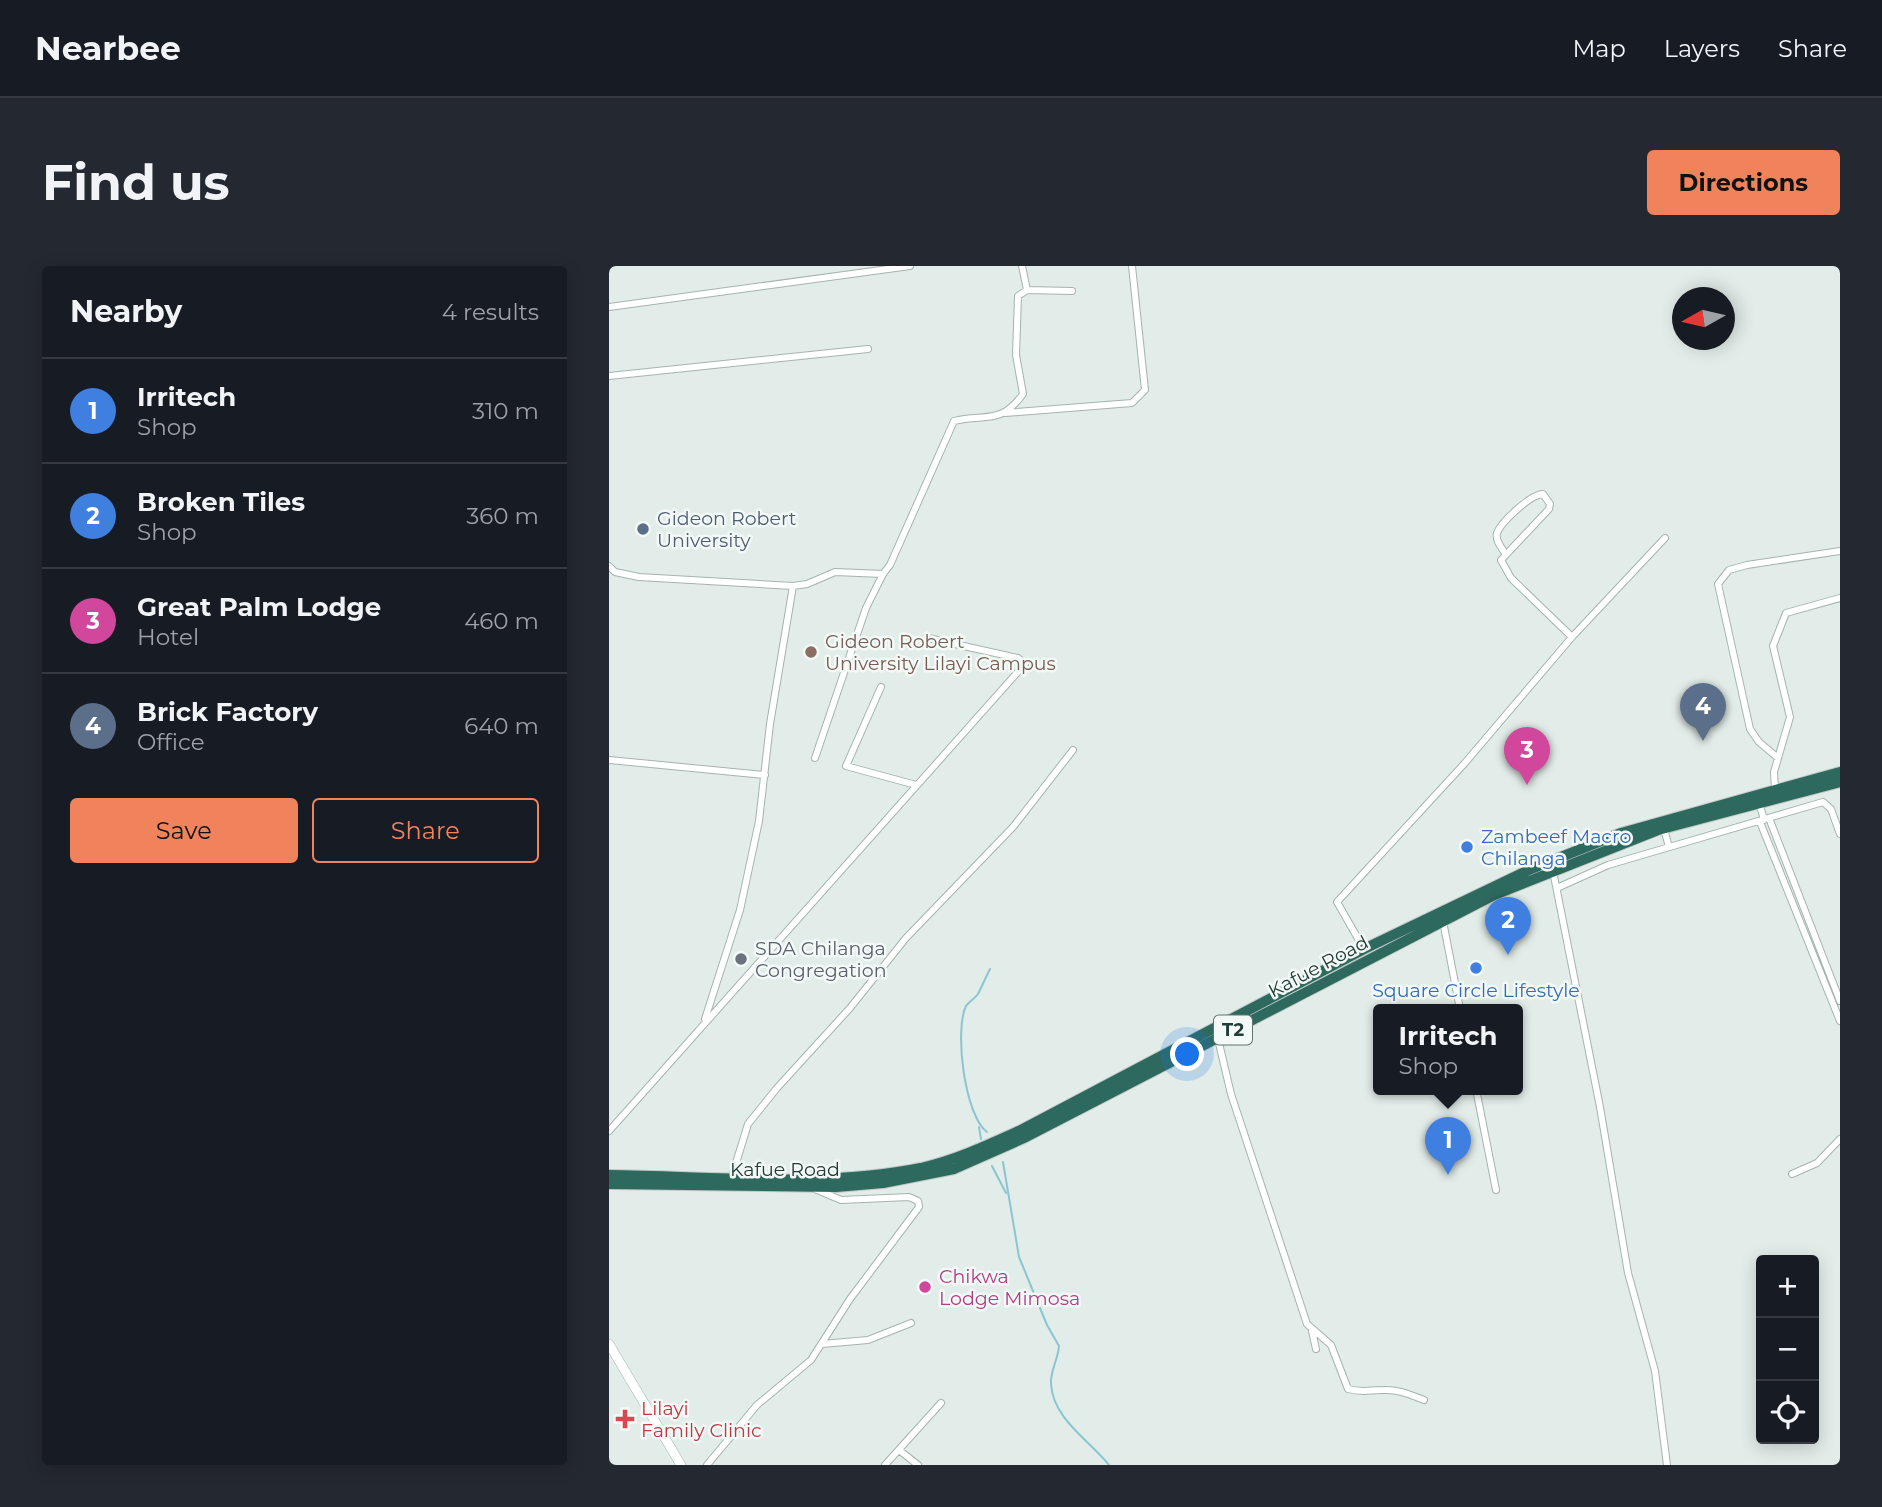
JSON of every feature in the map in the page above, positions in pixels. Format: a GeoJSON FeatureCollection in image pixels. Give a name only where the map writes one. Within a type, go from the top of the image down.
{"type":"FeatureCollection","features":[{"type":"Feature","properties":{"kind":"highway","name":"Kafue Road"},"geometry":{"type":"LineString","coordinates":[[609,1175],[864,1175],[921,1167],[967,1155],[1021,1130],[1364,949],[1475,894],[1621,833],[1840,772]]}},
{"type":"Feature","properties":{"kind":"highway","name":"Kafue Road"},"geometry":{"type":"LineString","coordinates":[[609,1184],[812,1187],[893,1182],[971,1164],[1218,1039],[1443,919],[1553,869],[1664,829],[1840,782]]}},
{"type":"Feature","properties":{"kind":"street"},"geometry":{"type":"LineString","coordinates":[[609,307],[910,266]]}},
{"type":"Feature","properties":{"kind":"street"},"geometry":{"type":"LineString","coordinates":[[1022,266],[1027,290]]}},
{"type":"Feature","properties":{"kind":"street"},"geometry":{"type":"LineString","coordinates":[[815,758],[866,608],[890,565],[954,421],[980,420],[1005,413],[1132,403],[1145,390],[1132,266]]}},
{"type":"Feature","properties":{"kind":"street"},"geometry":{"type":"LineString","coordinates":[[1005,413],[1024,392],[1016,360],[1015,307],[1020,293],[1027,290],[1072,291]]}},
{"type":"Feature","properties":{"kind":"street"},"geometry":{"type":"LineString","coordinates":[[609,376],[867,349]]}},
{"type":"Feature","properties":{"kind":"street"},"geometry":{"type":"LineString","coordinates":[[1505,553],[1497,539],[1498,530],[1528,499],[1543,494],[1550,504],[1549,509],[1500,560],[1505,571],[1572,636]]}},
{"type":"Feature","properties":{"kind":"street"},"geometry":{"type":"LineString","coordinates":[[1364,949],[1337,902],[1464,764],[1572,636],[1665,538]]}},
{"type":"Feature","properties":{"kind":"street"},"geometry":{"type":"LineString","coordinates":[[1778,758],[1759,743],[1751,729],[1718,584],[1729,570],[1840,551]]}},
{"type":"Feature","properties":{"kind":"street"},"geometry":{"type":"LineString","coordinates":[[609,566],[615,572],[639,577],[793,586],[807,584],[835,572],[883,574]]}},
{"type":"Feature","properties":{"kind":"street"},"geometry":{"type":"LineString","coordinates":[[704,1022],[740,909],[765,775],[770,723],[793,586]]}},
{"type":"Feature","properties":{"kind":"street"},"geometry":{"type":"LineString","coordinates":[[1775,789],[1774,772],[1790,720],[1774,655],[1779,628],[1790,610],[1840,598]]}},
{"type":"Feature","properties":{"kind":"street"},"geometry":{"type":"LineString","coordinates":[[609,1130],[1025,664],[1018,659],[928,638]]}},
{"type":"Feature","properties":{"kind":"street"},"geometry":{"type":"LineString","coordinates":[[881,687],[846,766],[916,785]]}},
{"type":"Feature","properties":{"kind":"street"},"geometry":{"type":"LineString","coordinates":[[732,1176],[748,1124],[850,1008],[906,937],[1013,827],[1073,750]]}},
{"type":"Feature","properties":{"kind":"street"},"geometry":{"type":"LineString","coordinates":[[609,760],[765,775]]}},
{"type":"Feature","properties":{"kind":"street"},"geometry":{"type":"LineString","coordinates":[[1759,802],[1840,1021]]}},
{"type":"Feature","properties":{"kind":"street"},"geometry":{"type":"LineString","coordinates":[[1557,888],[1608,865],[1828,803],[1840,834]]}},
{"type":"Feature","properties":{"kind":"street"},"geometry":{"type":"LineString","coordinates":[[1764,820],[1840,1001]]}},
{"type":"Feature","properties":{"kind":"street"},"geometry":{"type":"LineString","coordinates":[[1664,829],[1669,847]]}},
{"type":"Feature","properties":{"kind":"street"},"geometry":{"type":"LineString","coordinates":[[1553,869],[1600,1107],[1628,1273],[1655,1371],[1667,1465]]}},
{"type":"Feature","properties":{"kind":"street"},"geometry":{"type":"LineString","coordinates":[[1443,919],[1459,1004]]}},
{"type":"Feature","properties":{"kind":"street"},"geometry":{"type":"LineString","coordinates":[[1218,1039],[1239,1118],[1305,1320],[1312,1330],[1331,1345],[1348,1389],[1363,1393],[1384,1390],[1405,1392],[1424,1400]]}},
{"type":"Feature","properties":{"kind":"street"},"geometry":{"type":"LineString","coordinates":[[1477,1095],[1496,1190]]}},
{"type":"Feature","properties":{"kind":"street"},"geometry":{"type":"LineString","coordinates":[[1792,1174],[1817,1163],[1840,1139]]}},
{"type":"Feature","properties":{"kind":"street"},"geometry":{"type":"LineString","coordinates":[[707,1465],[757,1405],[811,1360],[866,1278],[915,1216],[919,1203],[909,1197],[834,1199],[812,1187]]}},
{"type":"Feature","properties":{"kind":"street"},"geometry":{"type":"LineString","coordinates":[[822,1343],[868,1340],[911,1323]]}},
{"type":"Feature","properties":{"kind":"street"},"geometry":{"type":"LineString","coordinates":[[1312,1330],[1316,1349]]}},
{"type":"Feature","properties":{"kind":"street"},"geometry":{"type":"LineString","coordinates":[[609,1343],[681,1465]]}},
{"type":"Feature","properties":{"kind":"street"},"geometry":{"type":"LineString","coordinates":[[885,1465],[941,1403]]}},
{"type":"Feature","properties":{"kind":"street"},"geometry":{"type":"LineString","coordinates":[[899,1450],[918,1465]]}},
{"type":"Feature","properties":{"kind":"waterway"},"geometry":{"type":"LineString","coordinates":[[987,1132],[979,1123],[968,1092],[961,1034],[966,1006],[978,994],[990,969]]}},
{"type":"Feature","properties":{"kind":"waterway"},"geometry":{"type":"LineString","coordinates":[[979,1127],[981,1139]]}},
{"type":"Feature","properties":{"kind":"waterway"},"geometry":{"type":"LineString","coordinates":[[1003,1162],[1019,1257],[1047,1325],[1059,1346],[1051,1379],[1053,1397],[1073,1428],[1109,1465]]}},
{"type":"Feature","properties":{"kind":"waterway"},"geometry":{"type":"LineString","coordinates":[[992,1166],[1006,1193]]}},
{"type":"Feature","properties":{"kind":"place","name":"Gideon Robert University"},"geometry":{"type":"Point","coordinates":[643,529]}},
{"type":"Feature","properties":{"kind":"place","name":"Gideon Robert University Lilayi Campus"},"geometry":{"type":"Point","coordinates":[811,652]}},
{"type":"Feature","properties":{"kind":"place","name":"Brick Factory"},"geometry":{"type":"Point","coordinates":[1703,741]}},
{"type":"Feature","properties":{"kind":"place","name":"Great Palm Lodge"},"geometry":{"type":"Point","coordinates":[1527,785]}},
{"type":"Feature","properties":{"kind":"place","name":"Zambeef Macro Chilanga"},"geometry":{"type":"Point","coordinates":[1467,847]}},
{"type":"Feature","properties":{"kind":"place","name":"Broken Tiles"},"geometry":{"type":"Point","coordinates":[1508,955]}},
{"type":"Feature","properties":{"kind":"place","name":"SDA Chilanga Congregation"},"geometry":{"type":"Point","coordinates":[741,959]}},
{"type":"Feature","properties":{"kind":"place","name":"Square Circle Lifestyle"},"geometry":{"type":"Point","coordinates":[1476,968]}},
{"type":"Feature","properties":{"kind":"place","name":"Irritech"},"geometry":{"type":"Point","coordinates":[1448,1175]}},
{"type":"Feature","properties":{"kind":"place","name":"Chikwa Lodge Mimosa"},"geometry":{"type":"Point","coordinates":[925,1287]}},
{"type":"Feature","properties":{"kind":"place","name":"Lilayi Family Clinic"},"geometry":{"type":"Point","coordinates":[625,1419]}}]}
